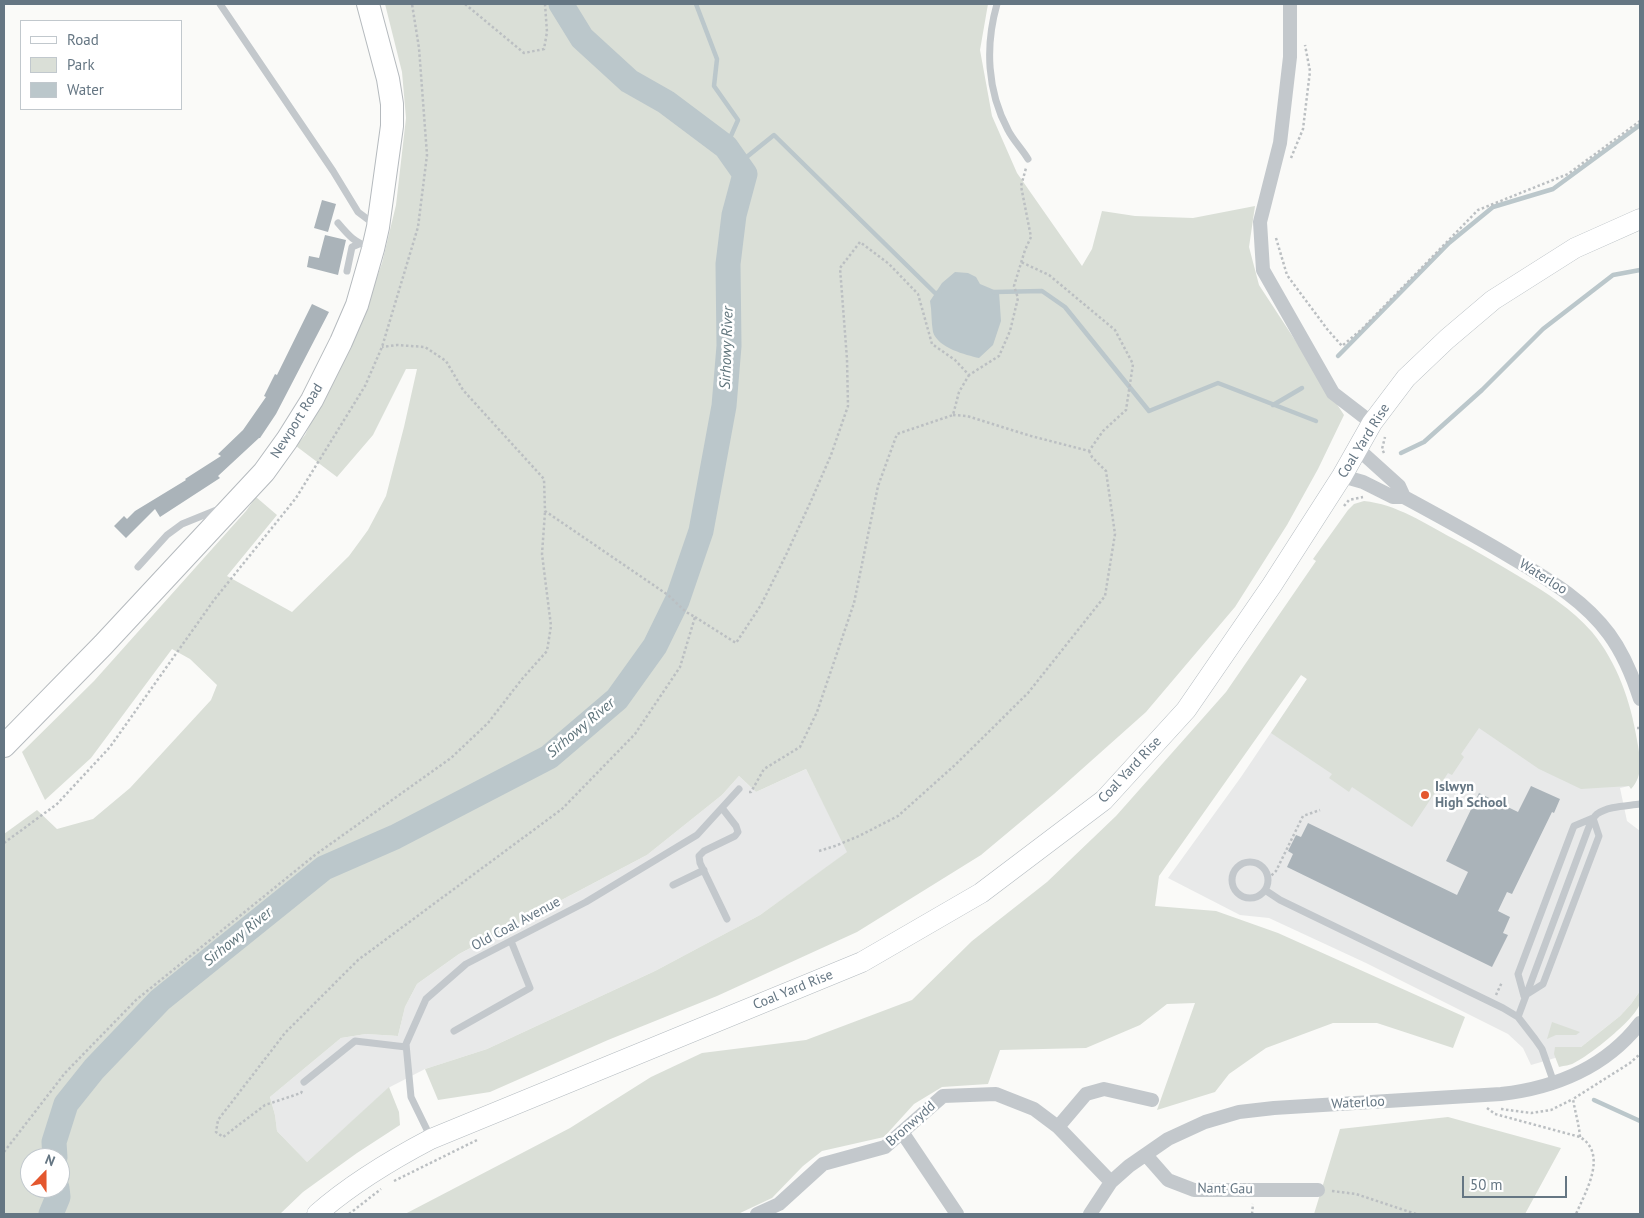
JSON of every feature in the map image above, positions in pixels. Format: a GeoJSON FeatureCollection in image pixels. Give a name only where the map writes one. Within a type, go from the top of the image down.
{"type":"FeatureCollection","features":[{"type":"Feature","properties":{"kind":"main road","name":"Newport Road"},"geometry":{"type":"LineString","coordinates":[[4,746],[103,645],[264,472],[312,400],[341,342],[357,305],[366,247],[378,227],[392,126],[392,104],[388,79],[368,4]]}},
{"type":"Feature","properties":{"kind":"main road","name":"Coal Yard Rise"},"geometry":{"type":"LineString","coordinates":[[317,1214],[366,1177],[431,1139],[862,962],[981,893],[1104,800],[1186,710],[1272,585],[1358,449],[1379,428],[1406,378],[1447,339],[1493,300],[1575,248],[1640,219]]}},
{"type":"Feature","properties":{"kind":"street"},"geometry":{"type":"LineString","coordinates":[[1290,4],[1290,57],[1280,143],[1260,222],[1263,270],[1333,393],[1379,428]]}},
{"type":"Feature","properties":{"kind":"street","name":"Waterloo"},"geometry":{"type":"LineString","coordinates":[[1358,449],[1399,486],[1404,497]]}},
{"type":"Feature","properties":{"kind":"street","name":"Waterloo"},"geometry":{"type":"LineString","coordinates":[[1342,476],[1363,482],[1392,497],[1404,497],[1489,544],[1577,599],[1610,635],[1633,677],[1640,699]]}},
{"type":"Feature","properties":{"kind":"street","name":"Waterloo"},"geometry":{"type":"LineString","coordinates":[[1090,1214],[1111,1182],[1129,1166],[1168,1139],[1205,1122],[1239,1112],[1328,1104],[1526,1092],[1555,1084],[1582,1072],[1610,1054],[1640,1023]]}},
{"type":"Feature","properties":{"kind":"street"},"geometry":{"type":"LineString","coordinates":[[1058,1126],[1086,1094],[1104,1090],[1152,1100]]}},
{"type":"Feature","properties":{"kind":"street","name":"Bronwydd"},"geometry":{"type":"LineString","coordinates":[[757,1214],[779,1204],[822,1164],[886,1147],[942,1096],[996,1094],[1034,1109],[1058,1126],[1111,1182]]}},
{"type":"Feature","properties":{"kind":"street"},"geometry":{"type":"LineString","coordinates":[[902,1132],[957,1214]]}},
{"type":"Feature","properties":{"kind":"street","name":"Nant Gau"},"geometry":{"type":"LineString","coordinates":[[1146,1155],[1168,1180],[1194,1190],[1318,1190]]}},
{"type":"Feature","properties":{"kind":"lane"},"geometry":{"type":"LineString","coordinates":[[220,4],[358,212],[378,227]]}},
{"type":"Feature","properties":{"kind":"lane"},"geometry":{"type":"LineString","coordinates":[[997,4],[991,25],[989,65],[993,92],[1008,131],[1028,158]]}},
{"type":"Feature","properties":{"kind":"lane"},"geometry":{"type":"LineString","coordinates":[[338,223],[351,239],[366,247]]}},
{"type":"Feature","properties":{"kind":"lane"},"geometry":{"type":"LineString","coordinates":[[347,271],[352,247],[366,247]]}},
{"type":"Feature","properties":{"kind":"lane"},"geometry":{"type":"LineString","coordinates":[[138,567],[167,535],[182,524],[237,501]]}},
{"type":"Feature","properties":{"kind":"lane","name":"Old Coal Avenue"},"geometry":{"type":"LineString","coordinates":[[431,1139],[411,1097],[406,1046],[426,999],[466,964],[586,902],[697,835],[740,789]]}},
{"type":"Feature","properties":{"kind":"lane"},"geometry":{"type":"LineString","coordinates":[[1518,1017],[1524,996],[1593,818],[1598,813],[1606,810],[1640,804]]}},
{"type":"Feature","properties":{"kind":"lane"},"geometry":{"type":"LineString","coordinates":[[722,808],[736,826],[738,832],[735,836],[704,851],[699,856],[700,863],[727,919]]}},
{"type":"Feature","properties":{"kind":"lane"},"geometry":{"type":"LineString","coordinates":[[1524,996],[1518,974],[1572,831],[1574,826],[1593,818]]}},
{"type":"Feature","properties":{"kind":"lane"},"geometry":{"type":"LineString","coordinates":[[1524,996],[1543,984],[1599,836],[1593,818]]}},
{"type":"Feature","properties":{"kind":"lane"},"geometry":{"type":"LineString","coordinates":[[1245,863],[1252,863],[1263,868],[1268,879],[1265,890],[1255,897],[1243,896],[1234,888],[1233,876],[1240,866],[1245,863]]}},
{"type":"Feature","properties":{"kind":"lane"},"geometry":{"type":"LineString","coordinates":[[673,885],[704,870]]}},
{"type":"Feature","properties":{"kind":"lane"},"geometry":{"type":"LineString","coordinates":[[1265,890],[1280,900],[1518,1017],[1542,1049],[1555,1084]]}},
{"type":"Feature","properties":{"kind":"lane"},"geometry":{"type":"LineString","coordinates":[[454,1031],[530,988],[511,941]]}},
{"type":"Feature","properties":{"kind":"lane"},"geometry":{"type":"LineString","coordinates":[[304,1082],[355,1041],[406,1046]]}},
{"type":"Feature","properties":{"kind":"path"},"geometry":{"type":"LineString","coordinates":[[465,4],[524,53],[544,49],[547,32],[545,4]]}},
{"type":"Feature","properties":{"kind":"path"},"geometry":{"type":"LineString","coordinates":[[1290,162],[1303,129],[1310,71],[1305,44]]}},
{"type":"Feature","properties":{"kind":"path"},"geometry":{"type":"LineString","coordinates":[[1274,234],[1287,275],[1342,346],[1362,330],[1478,210],[1568,174],[1640,121]]}},
{"type":"Feature","properties":{"kind":"path"},"geometry":{"type":"LineString","coordinates":[[953,415],[959,392],[969,374],[999,356],[1010,331],[1018,298],[1014,286],[1031,237],[1021,186],[1028,158]]}},
{"type":"Feature","properties":{"kind":"path"},"geometry":{"type":"LineString","coordinates":[[545,511],[668,596],[686,612],[736,643],[761,605],[811,501],[831,455],[848,406],[847,359],[840,268],[860,242],[889,264],[918,294],[932,344],[955,360],[969,374]]}},
{"type":"Feature","properties":{"kind":"path"},"geometry":{"type":"LineString","coordinates":[[1021,262],[1049,275],[1115,330],[1133,364],[1126,410],[1103,430],[1089,451]]}},
{"type":"Feature","properties":{"kind":"path"},"geometry":{"type":"LineString","coordinates":[[4,1152],[65,1073],[136,1000],[315,855],[451,758],[488,722],[547,651],[551,626],[542,554],[545,511],[544,480],[463,390],[446,362],[425,347],[397,345],[382,347]]}},
{"type":"Feature","properties":{"kind":"path"},"geometry":{"type":"LineString","coordinates":[[740,789],[752,792],[764,769],[800,747],[817,712],[854,603],[878,486],[897,434],[953,415],[967,416],[1031,436],[1089,451],[1092,457],[1106,471],[1115,534],[1105,596],[1028,693],[955,765],[898,816],[860,836],[819,850]]}},
{"type":"Feature","properties":{"kind":"path"},"geometry":{"type":"LineString","coordinates":[[1379,428],[1385,456]]}},
{"type":"Feature","properties":{"kind":"path"},"geometry":{"type":"LineString","coordinates":[[1343,507],[1349,500],[1366,496]]}},
{"type":"Feature","properties":{"kind":"path"},"geometry":{"type":"LineString","coordinates":[[304,1082],[301,1093],[265,1105],[223,1137],[216,1132],[218,1120],[285,1033],[358,960],[562,809],[635,734],[680,667],[695,617]]}},
{"type":"Feature","properties":{"kind":"path"},"geometry":{"type":"LineString","coordinates":[[1268,879],[1276,871],[1303,816],[1320,810]]}},
{"type":"Feature","properties":{"kind":"path"},"geometry":{"type":"LineString","coordinates":[[1495,997],[1502,982]]}},
{"type":"Feature","properties":{"kind":"path"},"geometry":{"type":"LineString","coordinates":[[1576,1214],[1591,1179],[1594,1158],[1592,1148],[1580,1137],[1495,1114],[1487,1108],[1487,1104],[1507,1110],[1531,1113],[1551,1110],[1630,1063],[1640,1054]]}},
{"type":"Feature","properties":{"kind":"path"},"geometry":{"type":"LineString","coordinates":[[1573,1098],[1580,1137]]}},
{"type":"Feature","properties":{"kind":"path"},"geometry":{"type":"LineString","coordinates":[[349,1214],[387,1184],[480,1138]]}},
{"type":"Feature","properties":{"kind":"path"},"geometry":{"type":"LineString","coordinates":[[1318,1190],[1356,1194],[1416,1214]]}},
{"type":"Feature","properties":{"kind":"shaded area","name":"Islwyn High School"},"geometry":{"type":"Polygon","coordinates":[[[1314,654],[1629,786],[1620,788],[1627,821],[1640,831],[1640,991],[1620,1016],[1581,1047],[1555,1058],[1531,1065],[1523,1048],[1508,1034],[1366,963],[1269,918],[1240,915],[1168,878],[1241,777],[1307,679],[1301,674],[1314,654]]]}},
{"type":"Feature","properties":{"kind":"shaded area"},"geometry":{"type":"Polygon","coordinates":[[[806,769],[848,852],[760,915],[655,971],[487,1049],[425,1069],[390,1087],[307,1162],[277,1131],[270,1097],[341,1038],[366,1034],[398,1036],[405,1007],[417,984],[459,954],[647,855],[722,795],[739,776],[756,792],[806,769]]]}},
{"type":"Feature","properties":{"kind":"green space"},"geometry":{"type":"Polygon","coordinates":[[[385,4],[988,4],[980,50],[992,116],[1017,173],[1082,266],[1092,249],[1102,211],[1135,216],[1193,218],[1255,206],[1249,247],[1259,285],[1344,415],[1318,469],[1287,525],[1235,607],[1146,712],[1054,794],[981,855],[857,932],[717,996],[608,1040],[490,1092],[438,1100],[425,1069],[487,1049],[655,971],[760,915],[847,852],[806,769],[756,792],[739,776],[722,795],[647,855],[459,954],[417,984],[405,1007],[398,1036],[366,1034],[341,1038],[270,1097],[277,1131],[307,1162],[389,1087],[399,1112],[400,1125],[303,1192],[280,1214],[4,1214],[4,834],[37,810],[57,829],[93,819],[130,788],[211,700],[217,685],[190,659],[172,649],[91,758],[45,800],[22,752],[94,681],[246,511],[256,497],[277,515],[227,576],[292,612],[349,556],[368,530],[386,496],[417,369],[406,369],[373,435],[337,477],[296,446],[305,435],[361,321],[382,263],[396,205],[406,118],[402,72],[385,4]]]}},
{"type":"Feature","properties":{"kind":"green space"},"geometry":{"type":"Polygon","coordinates":[[[1364,501],[1399,510],[1471,548],[1549,595],[1568,609],[1592,632],[1616,669],[1631,711],[1640,760],[1638,778],[1635,784],[1631,789],[1629,786],[1581,789],[1539,769],[1479,728],[1461,754],[1464,757],[1452,775],[1448,773],[1412,827],[1352,787],[1349,792],[1329,778],[1332,774],[1271,733],[1307,679],[1301,675],[1159,876],[1155,906],[1216,911],[1278,933],[1465,1017],[1453,1048],[1377,1023],[1333,1023],[1266,1048],[1229,1074],[1215,1092],[1157,1110],[1195,1003],[1167,1004],[1140,1025],[1086,1048],[1000,1050],[988,1084],[942,1087],[914,1104],[884,1137],[822,1151],[803,1166],[772,1198],[738,1214],[405,1214],[570,1128],[651,1077],[702,1053],[806,1040],[912,1000],[972,941],[1047,882],[1116,816],[1226,692],[1316,561],[1313,559],[1348,510],[1354,504],[1364,501]]]}},
{"type":"Feature","properties":{"kind":"green space"},"geometry":{"type":"Polygon","coordinates":[[[1640,991],[1640,1001],[1637,1010],[1622,1027],[1581,1059],[1570,1065],[1559,1067],[1554,1054],[1555,1047],[1581,1047],[1620,1016],[1640,991]]]}},
{"type":"Feature","properties":{"kind":"green space"},"geometry":{"type":"Polygon","coordinates":[[[1552,1022],[1580,1032],[1576,1035],[1556,1035],[1547,1039],[1552,1022]]]}},
{"type":"Feature","properties":{"kind":"green space"},"geometry":{"type":"Polygon","coordinates":[[[1448,1117],[1561,1148],[1525,1214],[1314,1214],[1340,1129],[1448,1117]]]}},
{"type":"Feature","properties":{"kind":"water"},"geometry":{"type":"Polygon","coordinates":[[[955,272],[968,273],[976,277],[980,284],[999,292],[1001,321],[993,345],[979,358],[960,353],[946,346],[936,338],[933,332],[930,301],[942,283],[955,272]]]}},
{"type":"Feature","properties":{"kind":"building"},"geometry":{"type":"Polygon","coordinates":[[[322,200],[336,204],[328,232],[314,228],[322,200]]]}},
{"type":"Feature","properties":{"kind":"building"},"geometry":{"type":"Polygon","coordinates":[[[325,235],[346,240],[338,275],[307,267],[309,256],[319,258],[325,235]]]}},
{"type":"Feature","properties":{"kind":"building"},"geometry":{"type":"Polygon","coordinates":[[[312,304],[329,312],[276,414],[260,438],[218,476],[220,478],[160,517],[155,509],[126,538],[114,526],[124,516],[127,519],[135,511],[221,456],[218,454],[243,430],[266,397],[264,396],[275,374],[277,375],[312,304]]]}},
{"type":"Feature","properties":{"kind":"building"},"geometry":{"type":"Polygon","coordinates":[[[1531,786],[1560,799],[1512,894],[1507,892],[1498,911],[1510,917],[1503,933],[1508,935],[1492,967],[1287,867],[1293,854],[1288,851],[1296,835],[1301,837],[1308,823],[1457,895],[1468,872],[1446,861],[1479,793],[1518,812],[1531,786]]]}},
{"type":"Feature","properties":{"kind":"waterway","name":"Sirhowy River"},"geometry":{"type":"LineString","coordinates":[[54,1148],[54,1142],[66,1104],[94,1069],[160,1000],[324,868],[395,837],[549,757],[617,699],[655,646],[677,601],[701,531],[724,406],[729,346],[728,264],[734,215],[745,174],[726,147],[666,102],[629,81],[582,38],[561,4]]}},
{"type":"Feature","properties":{"kind":"waterway"},"geometry":{"type":"LineString","coordinates":[[696,4],[717,59],[714,86],[738,120],[726,147]]}},
{"type":"Feature","properties":{"kind":"waterway"},"geometry":{"type":"LineString","coordinates":[[1338,356],[1449,243],[1493,207],[1553,189],[1640,125]]}},
{"type":"Feature","properties":{"kind":"waterway"},"geometry":{"type":"LineString","coordinates":[[738,164],[774,135],[935,293],[939,293]]}},
{"type":"Feature","properties":{"kind":"waterway"},"geometry":{"type":"LineString","coordinates":[[1401,453],[1424,442],[1482,390],[1543,329],[1613,275],[1640,270]]}},
{"type":"Feature","properties":{"kind":"waterway"},"geometry":{"type":"LineString","coordinates":[[994,292],[1042,291],[1065,307],[1149,411],[1218,383],[1316,421]]}},
{"type":"Feature","properties":{"kind":"waterway"},"geometry":{"type":"LineString","coordinates":[[1273,405],[1302,388]]}},
{"type":"Feature","properties":{"kind":"waterway"},"geometry":{"type":"LineString","coordinates":[[1594,1100],[1640,1121]]}},
{"type":"Feature","properties":{"kind":"waterway","name":"Sirhowy River"},"geometry":{"type":"LineString","coordinates":[[51,1214],[58,1198]]}},
{"type":"Feature","properties":{"kind":"place","name":"Islwyn High School"},"geometry":{"type":"Point","coordinates":[1425,795]}}]}
